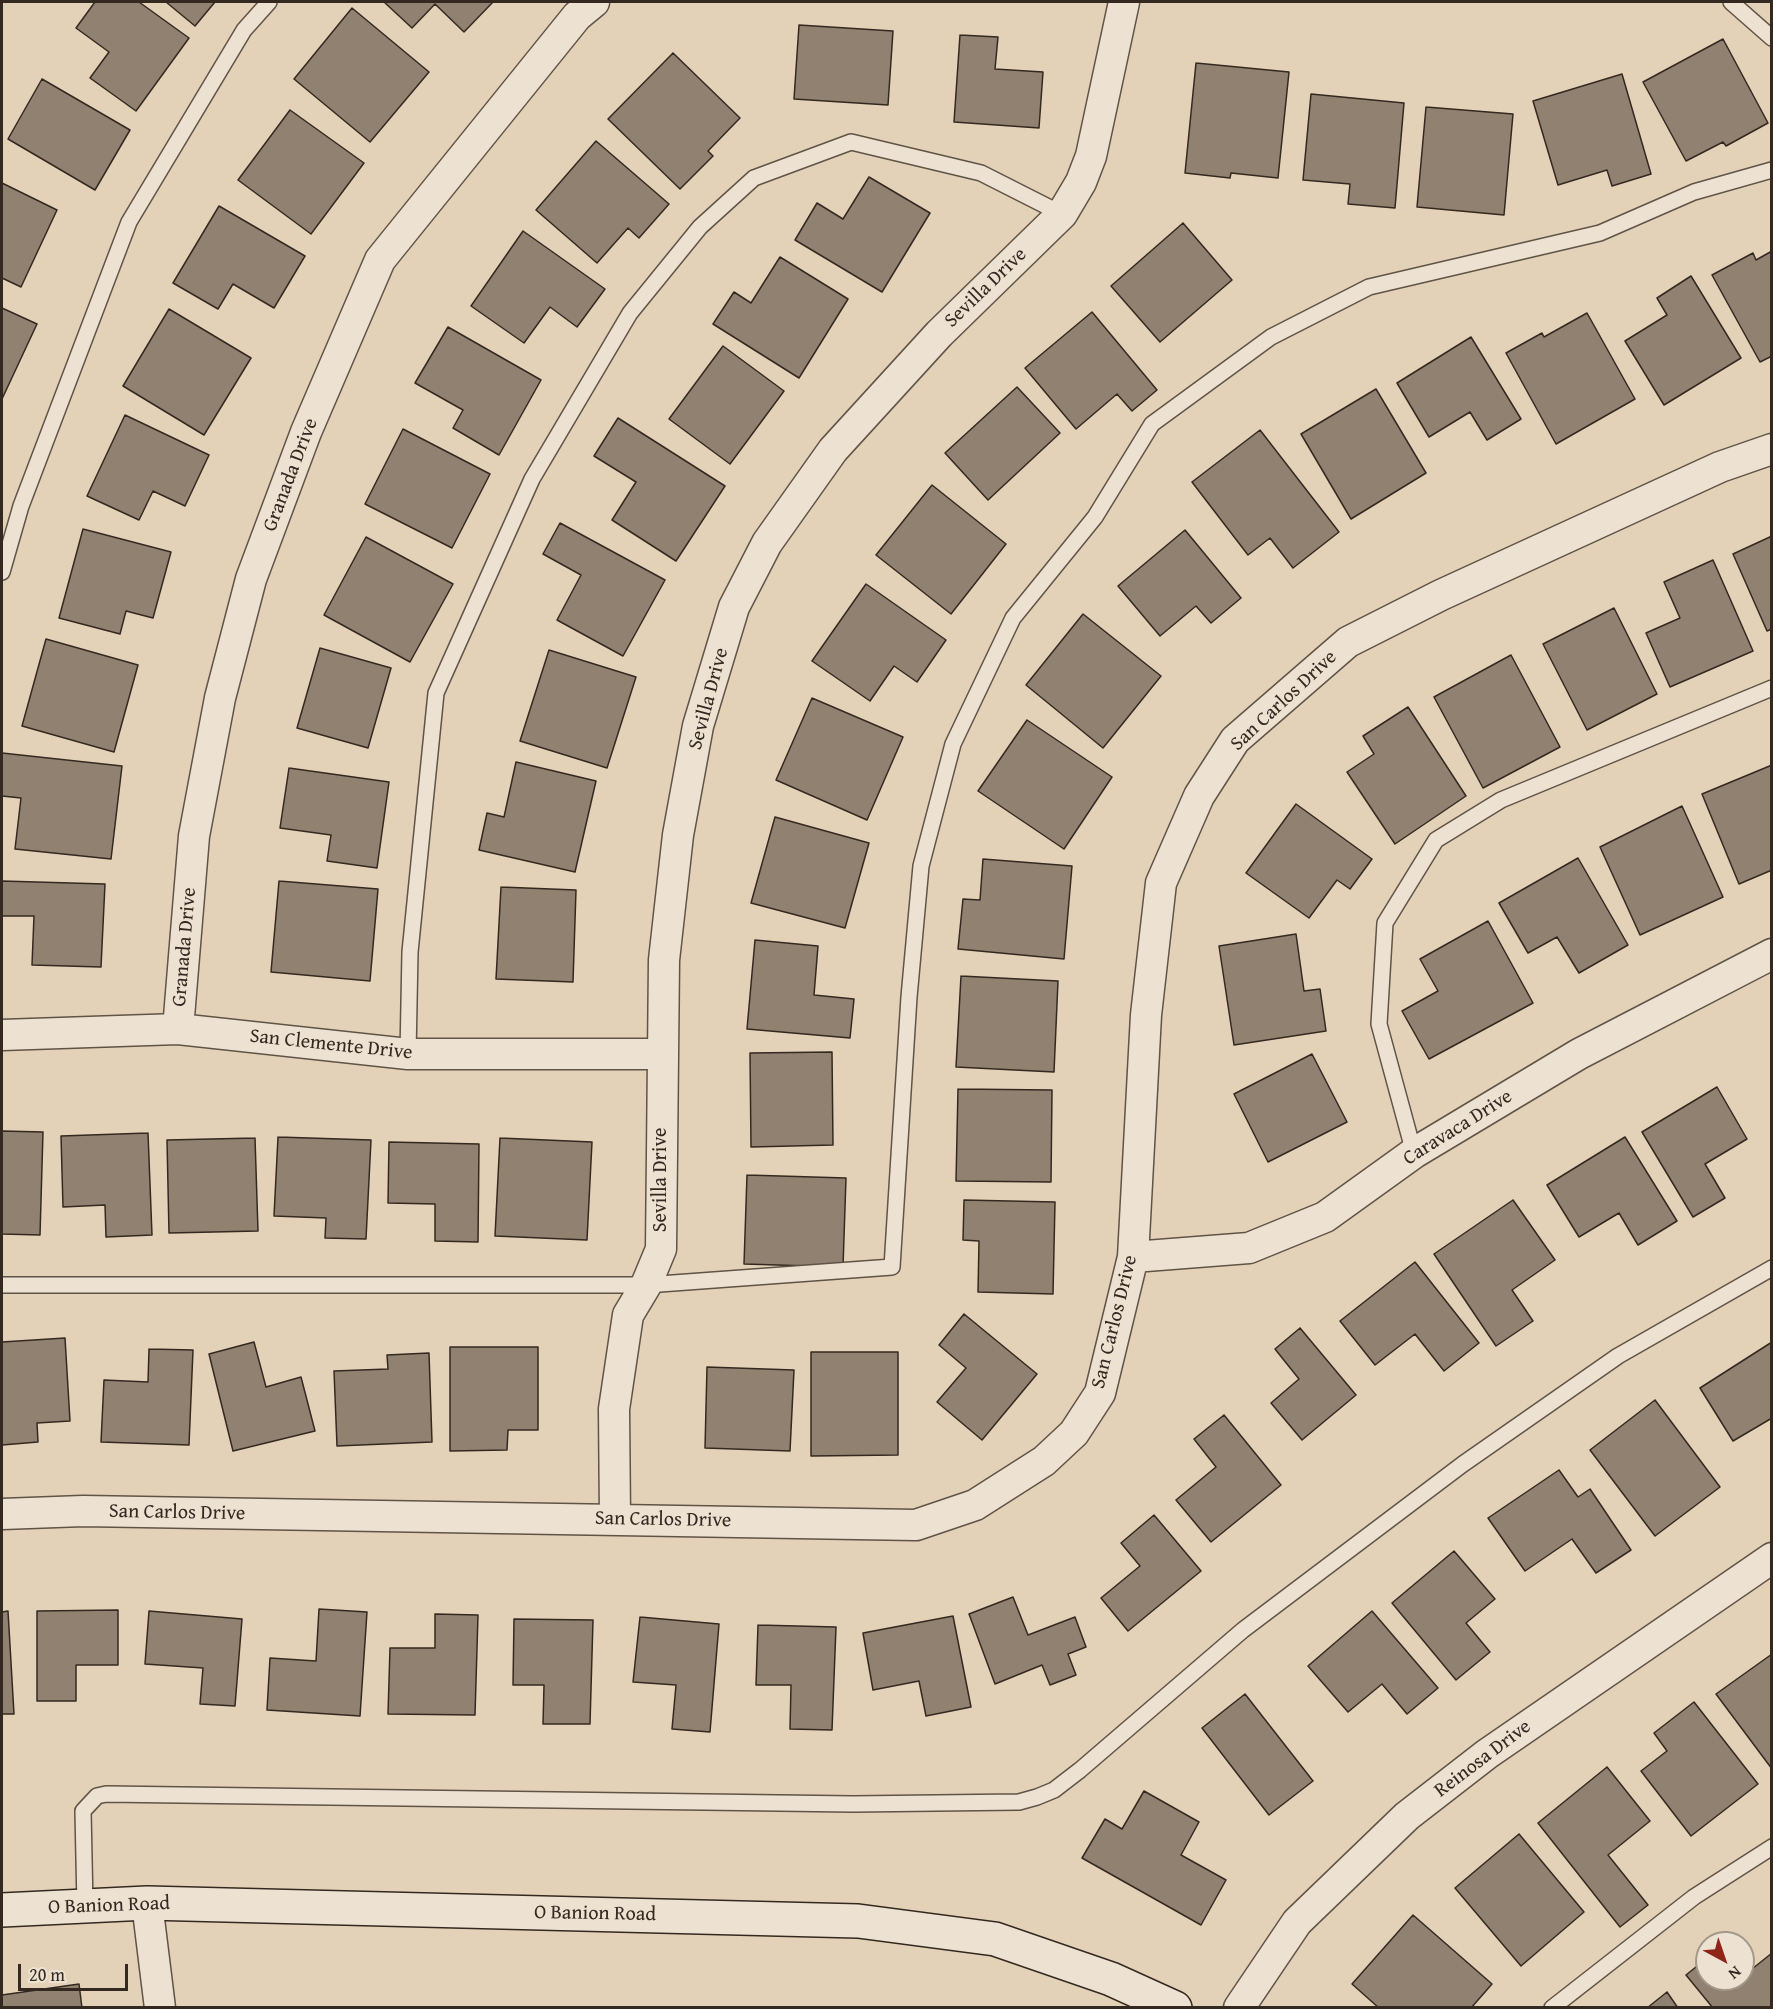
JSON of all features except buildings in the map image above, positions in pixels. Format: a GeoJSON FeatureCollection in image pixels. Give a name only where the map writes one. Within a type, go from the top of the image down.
{"type":"FeatureCollection","features":[{"type":"Feature","properties":{"kind":"street","name":"Granada Drive"},"geometry":{"type":"LineString","coordinates":[[178,1029],[194,836],[220,698],[251,579],[306,432],[380,260],[577,16],[594,2]]}},
{"type":"Feature","properties":{"kind":"street","name":"Sevilla Drive"},"geometry":{"type":"LineString","coordinates":[[615,1519],[614,1409],[628,1314],[646,1285],[661,1250],[663,960],[678,835],[698,726],[734,607],[767,543],[833,450],[939,334],[1062,214],[1081,182],[1091,156],[1124,2]]}},
{"type":"Feature","properties":{"kind":"street","name":"San Carlos Drive"},"geometry":{"type":"LineString","coordinates":[[2,1514],[83,1511],[916,1525],[975,1504],[1044,1461],[1074,1432],[1100,1393],[1133,1257],[1146,1015],[1161,883],[1199,796],[1235,740],[1348,642],[1442,595],[1720,467],[1772,449]]}},
{"type":"Feature","properties":{"kind":"street","name":"Caravaca Drive"},"geometry":{"type":"LineString","coordinates":[[1133,1257],[1248,1248],[1325,1217],[1414,1153],[1579,1054],[1772,954]]}},
{"type":"Feature","properties":{"kind":"street","name":"San Clemente Drive"},"geometry":{"type":"LineString","coordinates":[[2,1035],[178,1029],[408,1054],[662,1054]]}},
{"type":"Feature","properties":{"kind":"street","name":"Reinosa Drive"},"geometry":{"type":"LineString","coordinates":[[1239,2007],[1297,1922],[1407,1816],[1486,1754],[1772,1558]]}},
{"type":"Feature","properties":{"kind":"street","name":"O Banion Road"},"geometry":{"type":"LineString","coordinates":[[2,1910],[147,1903],[858,1921],[995,1939],[1111,1979],[1175,2007]]}},
{"type":"Feature","properties":{"kind":"street"},"geometry":{"type":"LineString","coordinates":[[147,1903],[160,2007]]}},
{"type":"Feature","properties":{"kind":"lane"},"geometry":{"type":"LineString","coordinates":[[2,572],[21,506],[129,222],[244,30],[269,2]]}},
{"type":"Feature","properties":{"kind":"lane"},"geometry":{"type":"LineString","coordinates":[[1731,2],[1772,38]]}},
{"type":"Feature","properties":{"kind":"lane"},"geometry":{"type":"LineString","coordinates":[[408,1054],[410,952],[436,693],[532,478],[630,313],[700,227],[754,178],[851,142],[981,173],[1062,214]]}},
{"type":"Feature","properties":{"kind":"lane"},"geometry":{"type":"LineString","coordinates":[[2,1285],[646,1285],[892,1267],[909,997],[921,866],[953,744],[1013,618],[1095,517],[1152,424],[1271,337],[1370,287],[1600,233],[1694,192],[1772,170]]}},
{"type":"Feature","properties":{"kind":"lane"},"geometry":{"type":"LineString","coordinates":[[1414,1153],[1379,1024],[1385,923],[1436,840],[1501,801],[1772,688]]}},
{"type":"Feature","properties":{"kind":"lane"},"geometry":{"type":"LineString","coordinates":[[85,1906],[83,1811],[97,1796],[106,1794],[853,1804],[1019,1802],[1037,1797],[1054,1790],[1080,1770],[1243,1630],[1463,1464],[1618,1356],[1772,1268]]}},
{"type":"Feature","properties":{"kind":"lane"},"geometry":{"type":"LineString","coordinates":[[1552,2007],[1694,1897],[1772,1847]]}}]}
